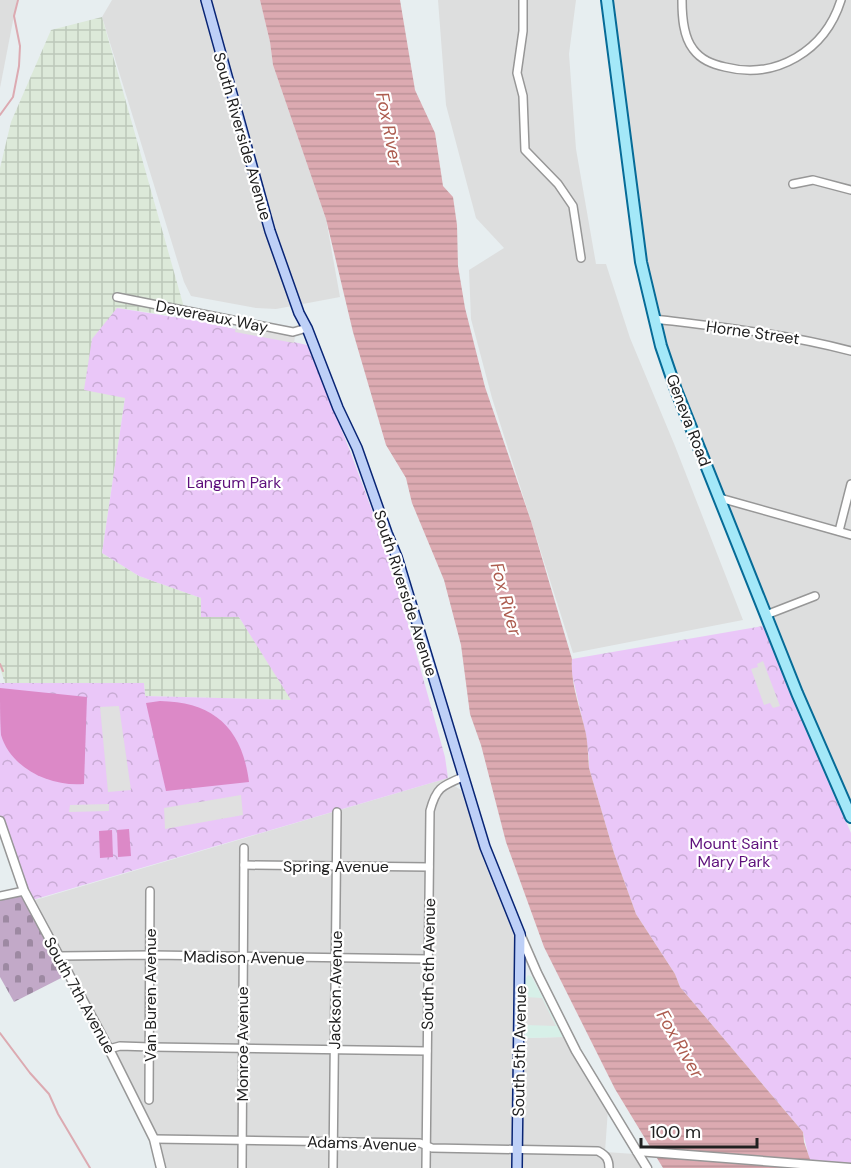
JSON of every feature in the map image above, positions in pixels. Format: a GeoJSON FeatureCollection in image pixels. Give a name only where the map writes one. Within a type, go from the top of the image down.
{"type":"FeatureCollection","features":[{"type":"Feature","properties":{"kind":"main road","name":"South Riverside Avenue"},"geometry":{"type":"LineString","coordinates":[[206,0],[270,231],[299,313],[357,448],[397,557],[485,847],[520,934]]}},
{"type":"Feature","properties":{"kind":"main road","name":"Geneva Road"},"geometry":{"type":"LineString","coordinates":[[607,0],[641,262],[663,353],[797,693],[851,817]]}},
{"type":"Feature","properties":{"kind":"main road","name":"South 5th Avenue"},"geometry":{"type":"LineString","coordinates":[[517,1168],[520,934]]}},
{"type":"Feature","properties":{"kind":"street"},"geometry":{"type":"LineString","coordinates":[[523,0],[523,31],[517,73],[523,96],[525,150],[558,184],[573,206],[581,258]]}},
{"type":"Feature","properties":{"kind":"street"},"geometry":{"type":"LineString","coordinates":[[682,0],[686,36],[696,54],[712,64],[758,71],[785,64],[809,50],[830,22],[841,0]]}},
{"type":"Feature","properties":{"kind":"street"},"geometry":{"type":"LineString","coordinates":[[793,184],[813,180],[851,190]]}},
{"type":"Feature","properties":{"kind":"street","name":"Devereaux Way"},"geometry":{"type":"LineString","coordinates":[[117,297],[293,332],[307,328]]}},
{"type":"Feature","properties":{"kind":"street","name":"Horne Street"},"geometry":{"type":"LineString","coordinates":[[655,319],[768,333],[851,351]]}},
{"type":"Feature","properties":{"kind":"street"},"geometry":{"type":"LineString","coordinates":[[839,531],[851,484]]}},
{"type":"Feature","properties":{"kind":"street"},"geometry":{"type":"LineString","coordinates":[[720,498],[851,535]]}},
{"type":"Feature","properties":{"kind":"street"},"geometry":{"type":"LineString","coordinates":[[766,615],[815,597]]}},
{"type":"Feature","properties":{"kind":"street","name":"South 6th Avenue"},"geometry":{"type":"LineString","coordinates":[[426,1168],[430,812],[434,797],[441,786],[463,777]]}},
{"type":"Feature","properties":{"kind":"street","name":"Jackson Avenue"},"geometry":{"type":"LineString","coordinates":[[333,1168],[337,812]]}},
{"type":"Feature","properties":{"kind":"street","name":"South 7th Avenue"},"geometry":{"type":"LineString","coordinates":[[0,821],[24,891],[109,1048],[154,1139],[161,1168]]}},
{"type":"Feature","properties":{"kind":"street","name":"Monroe Avenue"},"geometry":{"type":"LineString","coordinates":[[242,1168],[244,848]]}},
{"type":"Feature","properties":{"kind":"street","name":"Spring Avenue"},"geometry":{"type":"LineString","coordinates":[[244,866],[429,867]]}},
{"type":"Feature","properties":{"kind":"street"},"geometry":{"type":"LineString","coordinates":[[0,896],[24,891]]}},
{"type":"Feature","properties":{"kind":"street","name":"Van Buren Avenue"},"geometry":{"type":"LineString","coordinates":[[149,1100],[150,891]]}},
{"type":"Feature","properties":{"kind":"street","name":"South Riverside Avenue"},"geometry":{"type":"LineString","coordinates":[[520,934],[576,1051],[647,1168]]}},
{"type":"Feature","properties":{"kind":"street","name":"Madison Avenue"},"geometry":{"type":"LineString","coordinates":[[59,956],[428,959]]}},
{"type":"Feature","properties":{"kind":"street"},"geometry":{"type":"LineString","coordinates":[[109,1048],[120,1046],[427,1051]]}},
{"type":"Feature","properties":{"kind":"street","name":"Adams Avenue"},"geometry":{"type":"LineString","coordinates":[[154,1139],[420,1143],[432,1148],[598,1151],[609,1160],[609,1168]]}},
{"type":"Feature","properties":{"kind":"street"},"geometry":{"type":"LineString","coordinates":[[637,1151],[851,1168]]}},
{"type":"Feature","properties":{"kind":"shaded area"},"geometry":{"type":"Polygon","coordinates":[[[0,0],[17,0],[0,88],[0,0]]]}},
{"type":"Feature","properties":{"kind":"shaded area"},"geometry":{"type":"Polygon","coordinates":[[[112,0],[260,0],[273,65],[326,219],[340,297],[276,309],[256,308],[191,296],[184,282],[102,17],[112,0]]]}},
{"type":"Feature","properties":{"kind":"shaded area"},"geometry":{"type":"Polygon","coordinates":[[[438,0],[576,0],[569,54],[576,149],[596,264],[606,264],[630,338],[743,620],[573,653],[492,398],[471,319],[469,270],[504,248],[476,218],[446,105],[438,0]]]}},
{"type":"Feature","properties":{"kind":"shaded area"},"geometry":{"type":"Polygon","coordinates":[[[610,0],[851,0],[851,530],[722,495],[674,368],[657,316],[644,260],[610,0]]]}},
{"type":"Feature","properties":{"kind":"shaded area"},"geometry":{"type":"Polygon","coordinates":[[[102,17],[187,318],[118,308],[125,398],[102,553],[139,576],[201,598],[202,617],[239,617],[292,700],[145,696],[144,683],[5,683],[0,668],[0,168],[11,122],[51,30],[102,17]]]}},
{"type":"Feature","properties":{"kind":"shaded area"},"geometry":{"type":"Polygon","coordinates":[[[236,326],[295,336],[294,343],[235,332],[236,326]]]}},
{"type":"Feature","properties":{"kind":"shaded area"},"geometry":{"type":"Polygon","coordinates":[[[726,503],[851,537],[851,806],[726,503]]]}},
{"type":"Feature","properties":{"kind":"shaded area"},"geometry":{"type":"Polygon","coordinates":[[[763,661],[780,706],[773,708],[770,703],[764,705],[751,669],[758,667],[757,664],[763,661]]]}},
{"type":"Feature","properties":{"kind":"shaded area"},"geometry":{"type":"Polygon","coordinates":[[[0,688],[87,697],[84,784],[46,779],[23,766],[14,757],[6,747],[1,735],[0,688]]]}},
{"type":"Feature","properties":{"kind":"shaded area"},"geometry":{"type":"Polygon","coordinates":[[[160,701],[196,706],[222,722],[240,747],[249,782],[166,791],[146,703],[160,701]]]}},
{"type":"Feature","properties":{"kind":"shaded area"},"geometry":{"type":"Polygon","coordinates":[[[119,706],[131,790],[108,792],[100,707],[119,706]]]}},
{"type":"Feature","properties":{"kind":"shaded area"},"geometry":{"type":"Polygon","coordinates":[[[448,778],[461,790],[483,859],[514,935],[515,1148],[155,1137],[32,901],[448,778]]]}},
{"type":"Feature","properties":{"kind":"shaded area"},"geometry":{"type":"Polygon","coordinates":[[[241,795],[243,815],[165,829],[164,808],[241,795]]]}},
{"type":"Feature","properties":{"kind":"shaded area"},"geometry":{"type":"Polygon","coordinates":[[[109,804],[109,811],[69,812],[70,805],[109,804]]]}},
{"type":"Feature","properties":{"kind":"shaded area"},"geometry":{"type":"Polygon","coordinates":[[[129,829],[131,856],[118,857],[117,830],[129,829]]]}},
{"type":"Feature","properties":{"kind":"shaded area"},"geometry":{"type":"Polygon","coordinates":[[[112,830],[113,857],[100,858],[99,831],[112,830]]]}},
{"type":"Feature","properties":{"kind":"shaded area"},"geometry":{"type":"Polygon","coordinates":[[[528,975],[532,977],[563,1037],[525,1038],[525,980],[528,975]]]}},
{"type":"Feature","properties":{"kind":"shaded area"},"geometry":{"type":"Polygon","coordinates":[[[525,997],[542,998],[556,1026],[526,1025],[524,1027],[525,997]]]}},
{"type":"Feature","properties":{"kind":"shaded area"},"geometry":{"type":"Polygon","coordinates":[[[563,1037],[608,1109],[605,1152],[635,1154],[643,1168],[519,1168],[525,1038],[563,1037]]]}},
{"type":"Feature","properties":{"kind":"shaded area"},"geometry":{"type":"Polygon","coordinates":[[[156,1141],[419,1144],[516,1151],[515,1168],[163,1168],[156,1141]]]}},
{"type":"Feature","properties":{"kind":"green space","name":"Langum Park"},"geometry":{"type":"Polygon","coordinates":[[[117,308],[199,321],[307,345],[390,559],[445,757],[448,778],[29,901],[0,827],[0,683],[144,683],[145,696],[291,700],[239,617],[201,617],[201,598],[139,576],[102,553],[125,398],[84,390],[92,339],[117,308]]]}},
{"type":"Feature","properties":{"kind":"green space","name":"Mount Saint Mary Park"},"geometry":{"type":"Polygon","coordinates":[[[763,626],[851,833],[851,1166],[810,1162],[803,1132],[680,987],[675,974],[636,914],[614,853],[589,768],[586,735],[571,670],[572,659],[763,626]]]}},
{"type":"Feature","properties":{"kind":"green space"},"geometry":{"type":"Polygon","coordinates":[[[24,893],[67,975],[14,1002],[0,977],[0,898],[24,893]]]}},
{"type":"Feature","properties":{"kind":"water","name":"Fox River"},"geometry":{"type":"Polygon","coordinates":[[[260,0],[400,0],[415,90],[435,133],[443,186],[453,197],[457,225],[458,266],[465,308],[485,387],[531,521],[572,659],[576,697],[586,734],[589,768],[614,853],[636,914],[675,974],[680,987],[803,1132],[813,1168],[663,1168],[615,1089],[544,947],[506,842],[481,745],[470,714],[461,645],[444,580],[412,503],[406,478],[386,445],[353,332],[326,219],[273,65],[260,0]]]}},
{"type":"Feature","properties":{"kind":"waterway"},"geometry":{"type":"LineString","coordinates":[[0,115],[13,97],[19,66],[20,46],[14,16],[18,0]]}},
{"type":"Feature","properties":{"kind":"waterway"},"geometry":{"type":"LineString","coordinates":[[0,664],[3,671]]}},
{"type":"Feature","properties":{"kind":"waterway"},"geometry":{"type":"LineString","coordinates":[[0,1033],[49,1094],[58,1114],[90,1168]]}}]}
